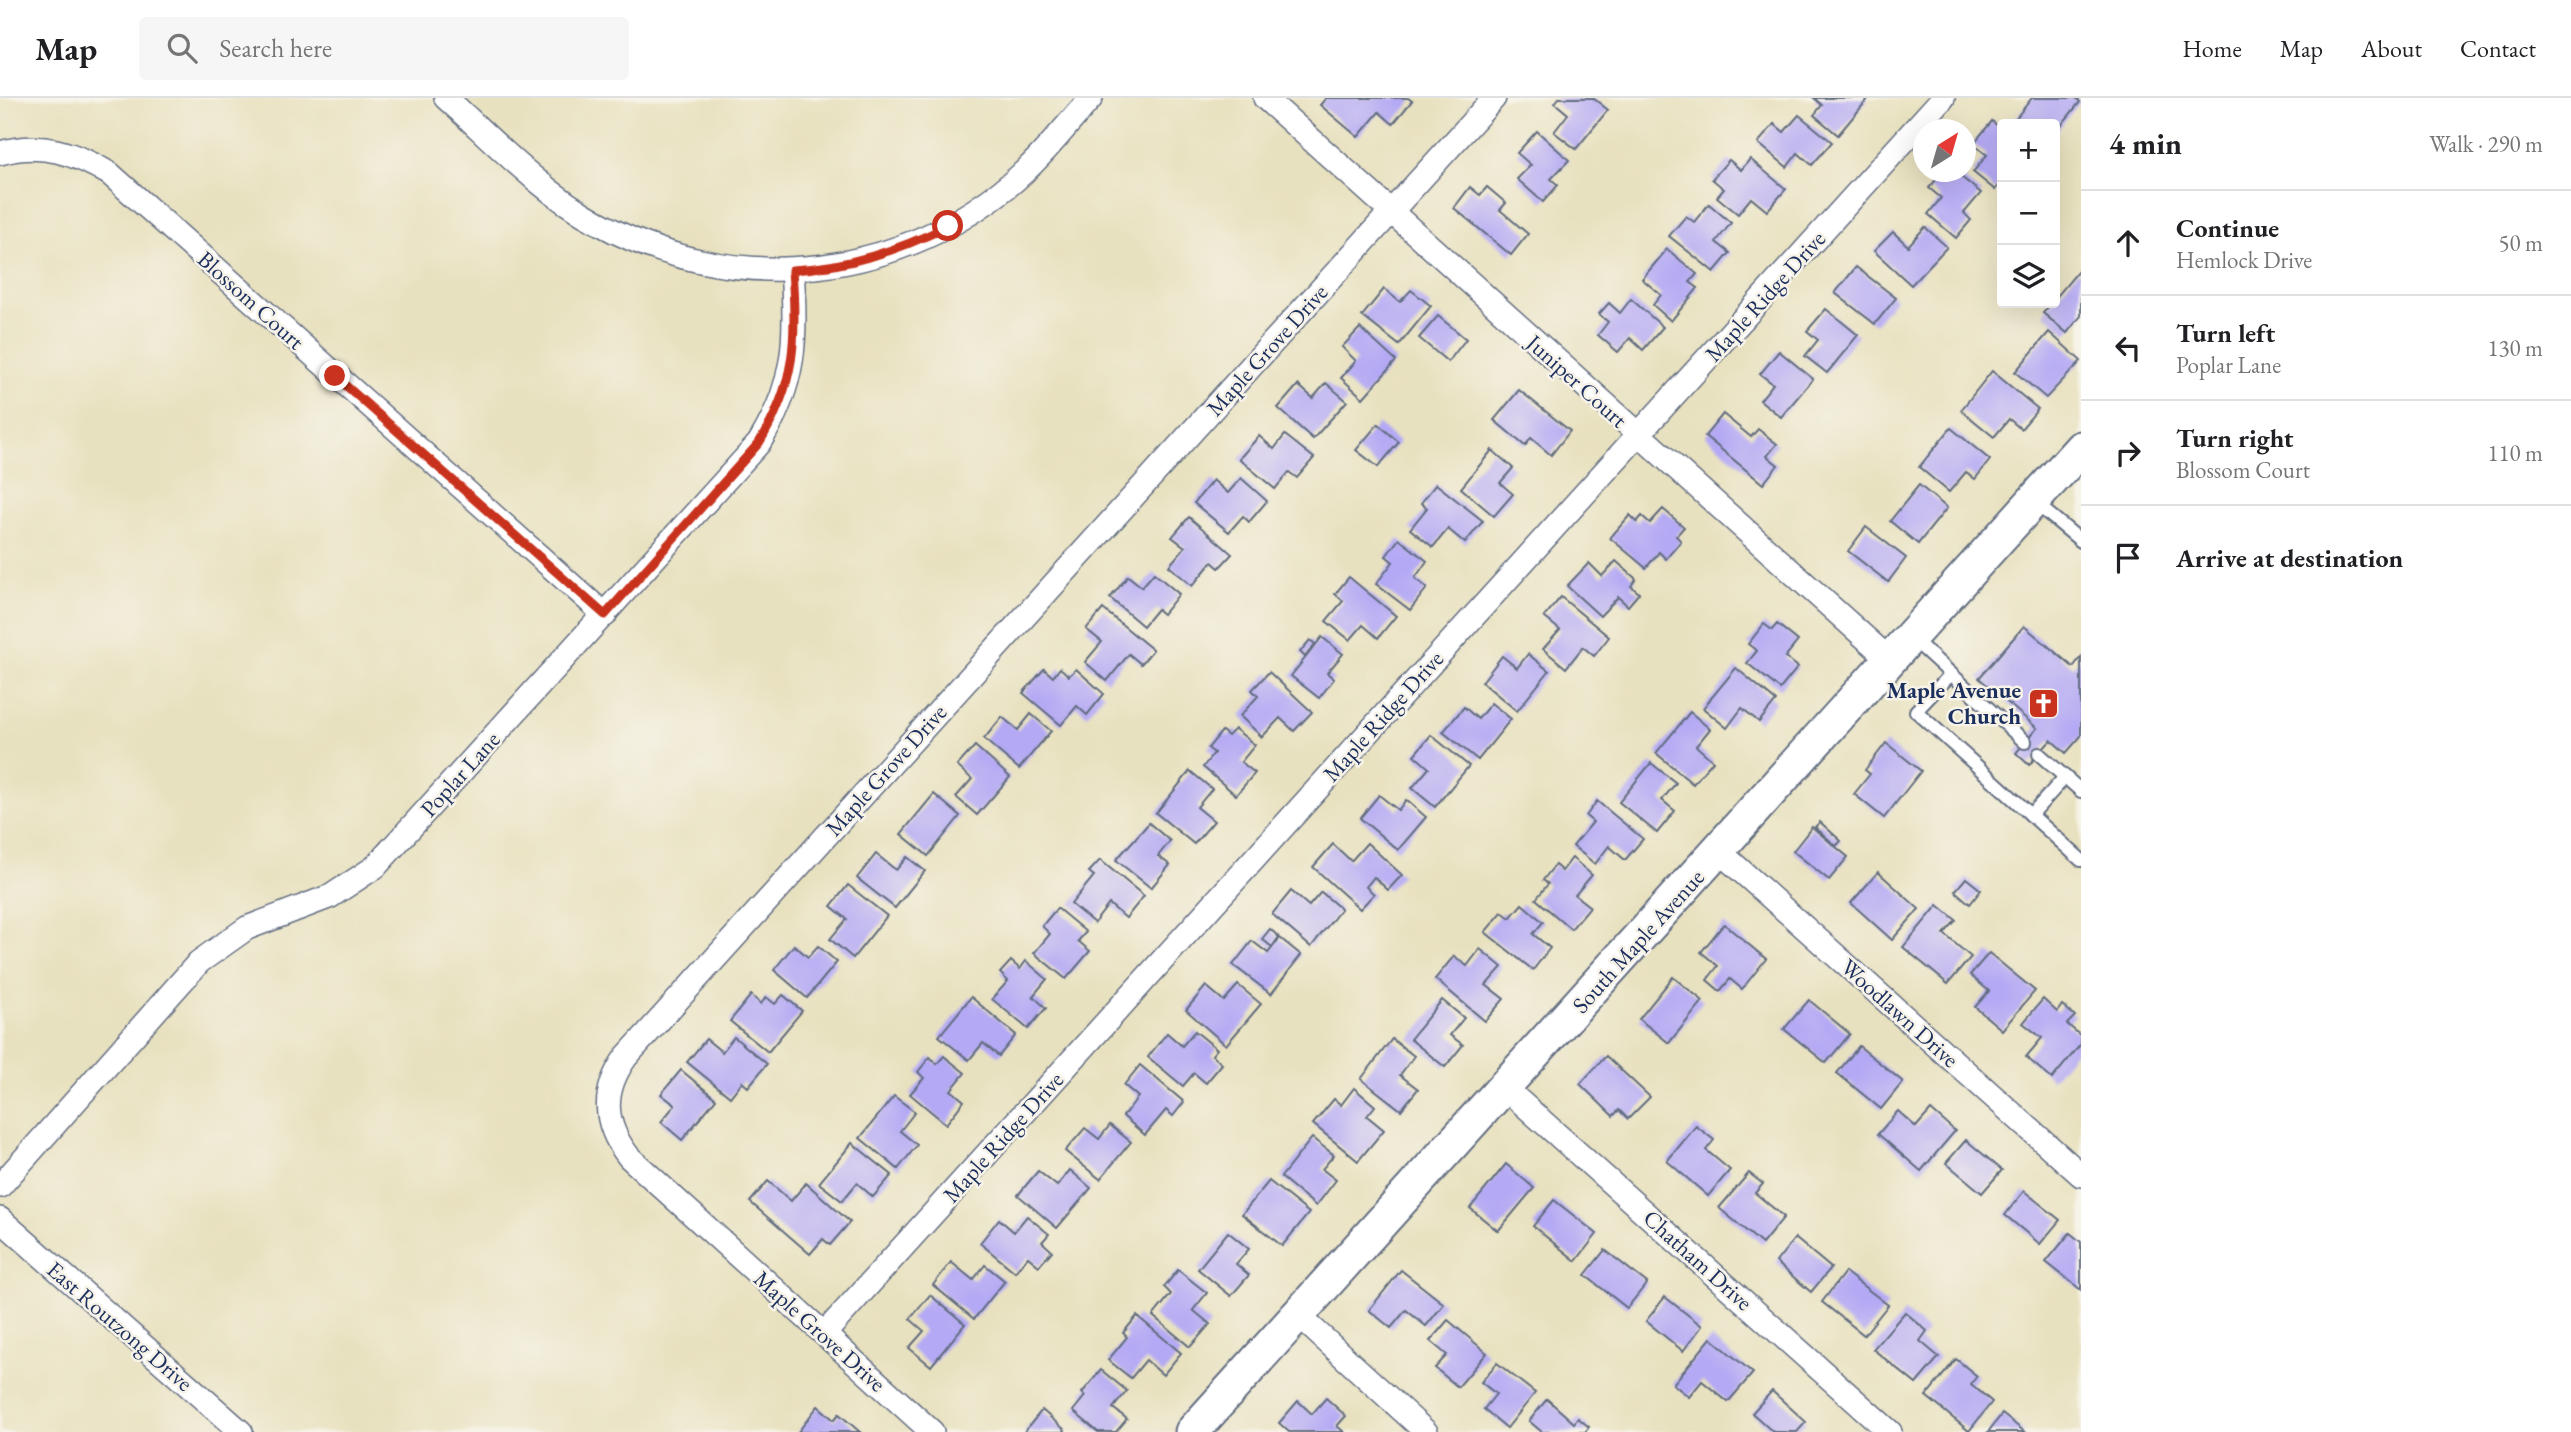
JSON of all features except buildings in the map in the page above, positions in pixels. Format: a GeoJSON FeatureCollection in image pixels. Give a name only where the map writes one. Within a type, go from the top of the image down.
{"type":"FeatureCollection","features":[{"type":"Feature","properties":{"kind":"main road","name":"South Maple Avenue"},"geometry":{"type":"LineString","coordinates":[[1192,1432],[2081,448]]}},
{"type":"Feature","properties":{"kind":"street"},"geometry":{"type":"LineString","coordinates":[[446,98],[549,190],[596,222],[670,254],[719,265],[792,270],[862,261],[906,247],[948,226],[981,206],[1029,168],[1091,98]]}},
{"type":"Feature","properties":{"kind":"street","name":"Juniper Court"},"geometry":{"type":"LineString","coordinates":[[1265,98],[1638,436],[1901,650]]}},
{"type":"Feature","properties":{"kind":"street","name":"Maple Grove Drive"},"geometry":{"type":"LineString","coordinates":[[932,1432],[629,1157],[612,1132],[607,1113],[614,1073],[1494,98]]}},
{"type":"Feature","properties":{"kind":"street","name":"Maple Ridge Drive"},"geometry":{"type":"LineString","coordinates":[[824,1334],[1943,98]]}},
{"type":"Feature","properties":{"kind":"street","name":"Blossom Court"},"geometry":{"type":"LineString","coordinates":[[0,153],[24,148],[54,150],[83,158],[110,174],[605,615]]}},
{"type":"Feature","properties":{"kind":"street","name":"Poplar Lane"},"geometry":{"type":"LineString","coordinates":[[0,1186],[199,962],[247,928],[331,896],[375,867],[759,443],[772,422],[787,387],[794,353],[792,270]]}},
{"type":"Feature","properties":{"kind":"street","name":"Woodlawn Drive"},"geometry":{"type":"LineString","coordinates":[[1719,851],[2081,1175]]}},
{"type":"Feature","properties":{"kind":"street","name":"Chatham Drive"},"geometry":{"type":"LineString","coordinates":[[1505,1088],[1890,1432]]}},
{"type":"Feature","properties":{"kind":"street","name":"East Routzong Drive"},"geometry":{"type":"LineString","coordinates":[[0,1219],[241,1432]]}},
{"type":"Feature","properties":{"kind":"street"},"geometry":{"type":"LineString","coordinates":[[1298,1315],[1426,1432]]}},
{"type":"Feature","properties":{"kind":"lane"},"geometry":{"type":"LineString","coordinates":[[2033,501],[2081,541]]}},
{"type":"Feature","properties":{"kind":"lane"},"geometry":{"type":"LineString","coordinates":[[1901,650],[1951,674],[2025,742]]}},
{"type":"Feature","properties":{"kind":"lane"},"geometry":{"type":"LineString","coordinates":[[1951,674],[1916,712],[2081,860]]}},
{"type":"Feature","properties":{"kind":"lane"},"geometry":{"type":"LineString","coordinates":[[2039,754],[2080,788]]}},
{"type":"Feature","properties":{"kind":"lane"},"geometry":{"type":"LineString","coordinates":[[2031,815],[2065,777]]}},
{"type":"Feature","properties":{"kind":"place","name":"Maple Avenue Church"},"geometry":{"type":"Point","coordinates":[2044,703]}},
{"type":"Feature","properties":{"kind":"route"},"geometry":{"type":"LineString","coordinates":[[335,376],[605,615],[759,443],[772,422],[787,387],[794,353],[796,321],[792,270],[862,261],[906,247],[948,226]]}}]}
